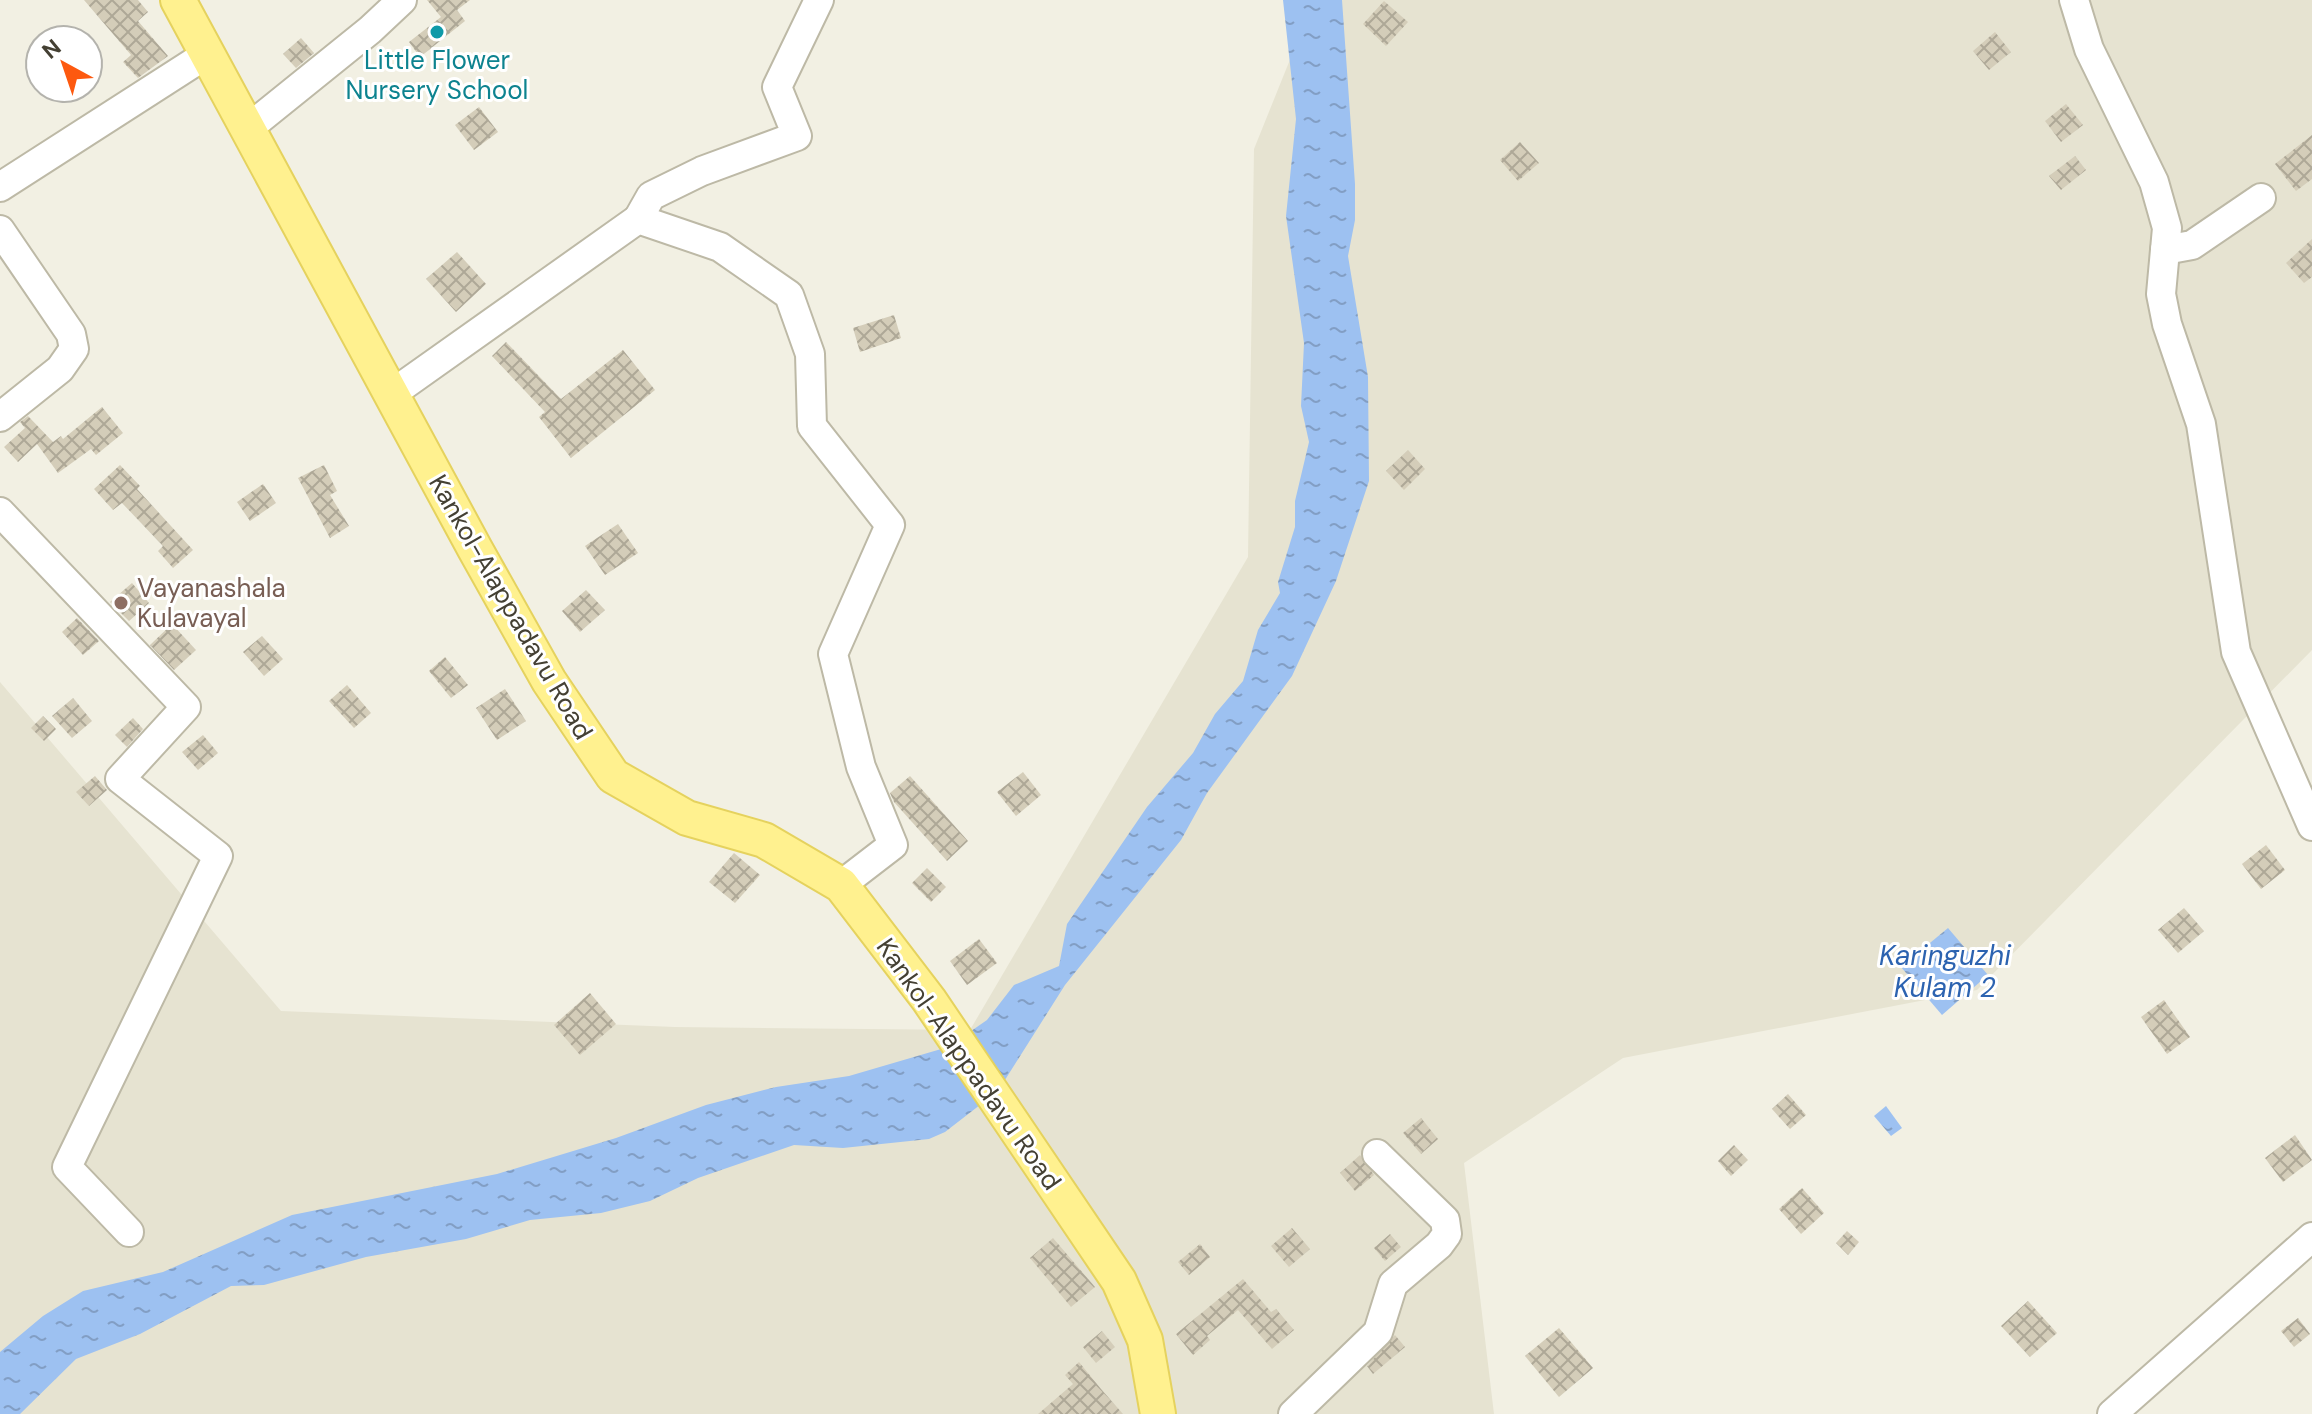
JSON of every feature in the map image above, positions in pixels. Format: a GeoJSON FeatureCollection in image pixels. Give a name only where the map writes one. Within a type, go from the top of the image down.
{"type":"FeatureCollection","features":[{"type":"Feature","properties":{"kind":"main road","name":"Kankol-Alappadavu Road"},"geometry":{"type":"LineString","coordinates":[[178,0],[390,395],[549,681],[613,776],[687,818],[764,840],[841,885],[929,1000],[1119,1281],[1136,1314],[1158,1414]]}},
{"type":"Feature","properties":{"kind":"street"},"geometry":{"type":"LineString","coordinates":[[246,130],[370,30],[402,0]]}},
{"type":"Feature","properties":{"kind":"street"},"geometry":{"type":"LineString","coordinates":[[390,395],[638,219],[651,196],[702,171],[797,136],[777,87],[819,0]]}},
{"type":"Feature","properties":{"kind":"street"},"geometry":{"type":"LineString","coordinates":[[2074,0],[2089,49],[2154,182],[2167,228],[2161,294],[2167,324],[2201,424],[2236,652],[2312,826]]}},
{"type":"Feature","properties":{"kind":"street"},"geometry":{"type":"LineString","coordinates":[[0,187],[207,54]]}},
{"type":"Feature","properties":{"kind":"street"},"geometry":{"type":"LineString","coordinates":[[2165,250],[2192,245],[2261,198]]}},
{"type":"Feature","properties":{"kind":"street"},"geometry":{"type":"LineString","coordinates":[[638,219],[720,247],[789,295],[810,354],[812,426],[890,525],[833,654],[861,767],[893,845],[841,885]]}},
{"type":"Feature","properties":{"kind":"street"},"geometry":{"type":"LineString","coordinates":[[0,230],[71,334],[74,349],[60,369],[0,417]]}},
{"type":"Feature","properties":{"kind":"street"},"geometry":{"type":"LineString","coordinates":[[0,512],[186,707],[120,779],[218,856],[67,1167],[129,1232]]}},
{"type":"Feature","properties":{"kind":"street"},"geometry":{"type":"LineString","coordinates":[[1293,1414],[1378,1332],[1393,1284],[1439,1245],[1447,1234],[1445,1220],[1377,1154]]}},
{"type":"Feature","properties":{"kind":"street"},"geometry":{"type":"LineString","coordinates":[[2112,1414],[2312,1237]]}},
{"type":"Feature","properties":{"kind":"shaded area"},"geometry":{"type":"Polygon","coordinates":[[[1314,0],[2312,0],[2312,650],[1977,990],[1623,1058],[1464,1163],[1494,1414],[0,1414],[0,682],[281,1011],[675,1027],[970,1030],[1248,557],[1254,149],[1314,0]]]}},
{"type":"Feature","properties":{"kind":"water"},"geometry":{"type":"Polygon","coordinates":[[[1283,0],[1342,0],[1355,184],[1355,220],[1348,256],[1368,377],[1369,481],[1336,581],[1292,676],[1207,793],[1181,840],[1065,985],[998,1091],[945,1132],[929,1139],[843,1148],[794,1145],[698,1178],[650,1201],[601,1213],[530,1220],[466,1239],[366,1257],[264,1285],[231,1286],[140,1334],[76,1359],[20,1414],[0,1414],[0,1352],[43,1316],[83,1291],[163,1272],[292,1215],[497,1174],[616,1138],[706,1105],[776,1087],[849,1076],[948,1047],[987,1020],[1014,985],[1059,966],[1067,924],[1147,807],[1193,753],[1215,714],[1243,681],[1258,630],[1280,593],[1278,582],[1295,527],[1295,501],[1309,442],[1301,406],[1304,343],[1286,216],[1296,119],[1283,0]]]}},
{"type":"Feature","properties":{"kind":"water","name":"Karinguzhi Kulam 2"},"geometry":{"type":"Polygon","coordinates":[[[1948,928],[1988,975],[1942,1015],[1901,967],[1948,928]]]}},
{"type":"Feature","properties":{"kind":"water"},"geometry":{"type":"Polygon","coordinates":[[[1886,1106],[1902,1128],[1891,1136],[1874,1116],[1886,1106]]]}},
{"type":"Feature","properties":{"kind":"building"},"geometry":{"type":"Polygon","coordinates":[[[84,0],[138,0],[148,12],[138,21],[168,56],[138,78],[123,62],[131,55],[84,0]]]}},
{"type":"Feature","properties":{"kind":"building","name":"Little Flower Nursery School"},"geometry":{"type":"Polygon","coordinates":[[[427,0],[470,0],[457,10],[465,21],[420,57],[409,42],[441,17],[427,0]]]}},
{"type":"Feature","properties":{"kind":"building"},"geometry":{"type":"Polygon","coordinates":[[[1384,1],[1408,22],[1386,46],[1363,24],[1384,1]]]}},
{"type":"Feature","properties":{"kind":"building"},"geometry":{"type":"Polygon","coordinates":[[[1995,32],[2011,52],[1989,70],[1973,51],[1995,32]]]}},
{"type":"Feature","properties":{"kind":"building"},"geometry":{"type":"Polygon","coordinates":[[[301,38],[314,53],[296,68],[283,54],[301,38]]]}},
{"type":"Feature","properties":{"kind":"building"},"geometry":{"type":"Polygon","coordinates":[[[2066,104],[2083,125],[2061,142],[2045,121],[2066,104]]]}},
{"type":"Feature","properties":{"kind":"building"},"geometry":{"type":"Polygon","coordinates":[[[479,107],[498,132],[474,150],[455,125],[479,107]]]}},
{"type":"Feature","properties":{"kind":"building"},"geometry":{"type":"Polygon","coordinates":[[[2312,135],[2312,179],[2296,191],[2275,164],[2312,135]]]}},
{"type":"Feature","properties":{"kind":"building"},"geometry":{"type":"Polygon","coordinates":[[[1520,142],[1539,163],[1518,181],[1500,160],[1520,142]]]}},
{"type":"Feature","properties":{"kind":"building"},"geometry":{"type":"Polygon","coordinates":[[[2075,156],[2086,170],[2061,190],[2049,176],[2075,156]]]}},
{"type":"Feature","properties":{"kind":"building"},"geometry":{"type":"Polygon","coordinates":[[[2312,239],[2312,277],[2304,283],[2286,263],[2312,239]]]}},
{"type":"Feature","properties":{"kind":"building"},"geometry":{"type":"Polygon","coordinates":[[[457,252],[486,284],[456,312],[426,279],[457,252]]]}},
{"type":"Feature","properties":{"kind":"building"},"geometry":{"type":"Polygon","coordinates":[[[894,315],[901,338],[860,352],[853,328],[894,315]]]}},
{"type":"Feature","properties":{"kind":"building"},"geometry":{"type":"Polygon","coordinates":[[[506,342],[561,399],[623,350],[655,390],[571,458],[539,417],[545,412],[492,356],[506,342]]]}},
{"type":"Feature","properties":{"kind":"building"},"geometry":{"type":"Polygon","coordinates":[[[102,407],[123,433],[96,455],[91,449],[58,473],[37,444],[18,462],[4,447],[25,428],[20,422],[28,416],[53,442],[61,436],[63,439],[102,407]]]}},
{"type":"Feature","properties":{"kind":"building"},"geometry":{"type":"Polygon","coordinates":[[[1408,450],[1425,469],[1404,490],[1386,471],[1408,450]]]}},
{"type":"Feature","properties":{"kind":"building"},"geometry":{"type":"Polygon","coordinates":[[[120,465],[140,486],[137,489],[193,550],[173,568],[158,551],[163,546],[122,503],[113,510],[94,489],[120,465]]]}},
{"type":"Feature","properties":{"kind":"building"},"geometry":{"type":"Polygon","coordinates":[[[324,465],[337,491],[330,495],[349,526],[330,538],[298,478],[324,465]]]}},
{"type":"Feature","properties":{"kind":"building"},"geometry":{"type":"Polygon","coordinates":[[[263,484],[276,503],[250,521],[237,502],[263,484]]]}},
{"type":"Feature","properties":{"kind":"building"},"geometry":{"type":"Polygon","coordinates":[[[618,524],[638,553],[605,575],[585,546],[618,524]]]}},
{"type":"Feature","properties":{"kind":"building"},"geometry":{"type":"Polygon","coordinates":[[[132,583],[149,603],[129,621],[110,602],[132,583]]]}},
{"type":"Feature","properties":{"kind":"building"},"geometry":{"type":"Polygon","coordinates":[[[586,590],[605,610],[580,632],[562,611],[586,590]]]}},
{"type":"Feature","properties":{"kind":"building"},"geometry":{"type":"Polygon","coordinates":[[[77,618],[99,641],[83,655],[62,632],[77,618]]]}},
{"type":"Feature","properties":{"kind":"building"},"geometry":{"type":"Polygon","coordinates":[[[172,624],[196,650],[174,670],[150,645],[172,624]]]}},
{"type":"Feature","properties":{"kind":"building"},"geometry":{"type":"Polygon","coordinates":[[[262,636],[283,659],[264,676],[243,652],[262,636]]]}},
{"type":"Feature","properties":{"kind":"building"},"geometry":{"type":"Polygon","coordinates":[[[445,657],[468,685],[451,698],[429,671],[445,657]]]}},
{"type":"Feature","properties":{"kind":"building"},"geometry":{"type":"Polygon","coordinates":[[[347,685],[371,713],[354,728],[329,701],[347,685]]]}},
{"type":"Feature","properties":{"kind":"building"},"geometry":{"type":"Polygon","coordinates":[[[505,689],[526,721],[497,740],[476,708],[505,689]]]}},
{"type":"Feature","properties":{"kind":"building"},"geometry":{"type":"Polygon","coordinates":[[[73,698],[92,721],[72,738],[52,716],[73,698]]]}},
{"type":"Feature","properties":{"kind":"building"},"geometry":{"type":"Polygon","coordinates":[[[43,716],[56,729],[44,741],[31,728],[43,716]]]}},
{"type":"Feature","properties":{"kind":"building"},"geometry":{"type":"Polygon","coordinates":[[[133,718],[143,729],[127,747],[115,735],[133,718]]]}},
{"type":"Feature","properties":{"kind":"building"},"geometry":{"type":"Polygon","coordinates":[[[203,735],[218,753],[198,770],[182,752],[203,735]]]}},
{"type":"Feature","properties":{"kind":"building"},"geometry":{"type":"Polygon","coordinates":[[[1023,772],[1041,795],[1016,816],[997,792],[1023,772]]]}},
{"type":"Feature","properties":{"kind":"building"},"geometry":{"type":"Polygon","coordinates":[[[95,776],[107,790],[89,806],[76,792],[95,776]]]}},
{"type":"Feature","properties":{"kind":"building"},"geometry":{"type":"Polygon","coordinates":[[[910,776],[968,841],[947,861],[894,802],[890,793],[910,776]]]}},
{"type":"Feature","properties":{"kind":"building"},"geometry":{"type":"Polygon","coordinates":[[[2266,845],[2285,870],[2261,889],[2242,864],[2266,845]]]}},
{"type":"Feature","properties":{"kind":"building"},"geometry":{"type":"Polygon","coordinates":[[[734,853],[760,875],[735,903],[709,882],[734,853]]]}},
{"type":"Feature","properties":{"kind":"building"},"geometry":{"type":"Polygon","coordinates":[[[927,868],[946,887],[931,902],[912,883],[927,868]]]}},
{"type":"Feature","properties":{"kind":"building"},"geometry":{"type":"Polygon","coordinates":[[[2184,908],[2204,931],[2178,953],[2158,930],[2184,908]]]}},
{"type":"Feature","properties":{"kind":"building"},"geometry":{"type":"Polygon","coordinates":[[[979,939],[997,963],[967,985],[950,961],[979,939]]]}},
{"type":"Feature","properties":{"kind":"building"},"geometry":{"type":"Polygon","coordinates":[[[590,993],[616,1024],[580,1055],[554,1025],[590,993]]]}},
{"type":"Feature","properties":{"kind":"building"},"geometry":{"type":"Polygon","coordinates":[[[2164,1000],[2190,1037],[2167,1054],[2141,1017],[2164,1000]]]}},
{"type":"Feature","properties":{"kind":"building"},"geometry":{"type":"Polygon","coordinates":[[[1788,1094],[1806,1115],[1790,1129],[1772,1109],[1788,1094]]]}},
{"type":"Feature","properties":{"kind":"building"},"geometry":{"type":"Polygon","coordinates":[[[1421,1118],[1438,1139],[1421,1154],[1403,1133],[1421,1118]]]}},
{"type":"Feature","properties":{"kind":"building"},"geometry":{"type":"Polygon","coordinates":[[[2295,1135],[2312,1160],[2283,1182],[2265,1158],[2295,1135]]]}},
{"type":"Feature","properties":{"kind":"building"},"geometry":{"type":"Polygon","coordinates":[[[1734,1145],[1748,1160],[1731,1176],[1718,1161],[1734,1145]]]}},
{"type":"Feature","properties":{"kind":"building"},"geometry":{"type":"Polygon","coordinates":[[[1360,1155],[1374,1175],[1355,1191],[1340,1173],[1360,1155]]]}},
{"type":"Feature","properties":{"kind":"building"},"geometry":{"type":"Polygon","coordinates":[[[1802,1188],[1824,1213],[1801,1234],[1779,1209],[1802,1188]]]}},
{"type":"Feature","properties":{"kind":"building"},"geometry":{"type":"Polygon","coordinates":[[[1292,1228],[1310,1249],[1289,1267],[1271,1246],[1292,1228]]]}},
{"type":"Feature","properties":{"kind":"building"},"geometry":{"type":"Polygon","coordinates":[[[1847,1231],[1859,1242],[1848,1255],[1836,1243],[1847,1231]]]}},
{"type":"Feature","properties":{"kind":"building"},"geometry":{"type":"Polygon","coordinates":[[[1390,1234],[1401,1247],[1385,1261],[1374,1248],[1390,1234]]]}},
{"type":"Feature","properties":{"kind":"building"},"geometry":{"type":"Polygon","coordinates":[[[1053,1238],[1095,1287],[1071,1307],[1030,1258],[1053,1238]]]}},
{"type":"Feature","properties":{"kind":"building"},"geometry":{"type":"Polygon","coordinates":[[[1200,1244],[1210,1257],[1189,1275],[1178,1262],[1200,1244]]]}},
{"type":"Feature","properties":{"kind":"building"},"geometry":{"type":"Polygon","coordinates":[[[1243,1279],[1271,1312],[1276,1309],[1294,1330],[1272,1349],[1238,1310],[1207,1336],[1210,1340],[1193,1355],[1176,1334],[1243,1279]]]}},
{"type":"Feature","properties":{"kind":"building"},"geometry":{"type":"Polygon","coordinates":[[[2028,1301],[2057,1333],[2030,1357],[2001,1326],[2028,1301]]]}},
{"type":"Feature","properties":{"kind":"building"},"geometry":{"type":"Polygon","coordinates":[[[2298,1318],[2310,1334],[2294,1347],[2281,1331],[2298,1318]]]}},
{"type":"Feature","properties":{"kind":"building"},"geometry":{"type":"Polygon","coordinates":[[[1559,1328],[1593,1368],[1559,1397],[1525,1356],[1559,1328]]]}},
{"type":"Feature","properties":{"kind":"building"},"geometry":{"type":"Polygon","coordinates":[[[1102,1331],[1115,1347],[1096,1363],[1083,1347],[1102,1331]]]}},
{"type":"Feature","properties":{"kind":"building"},"geometry":{"type":"Polygon","coordinates":[[[1395,1335],[1405,1347],[1373,1374],[1367,1366],[1395,1335]]]}},
{"type":"Feature","properties":{"kind":"building"},"geometry":{"type":"Polygon","coordinates":[[[1079,1362],[1123,1414],[1038,1414],[1073,1384],[1065,1375],[1079,1362]]]}},
{"type":"Feature","properties":{"kind":"place","name":"Little Flower Nursery School"},"geometry":{"type":"Point","coordinates":[437,32]}},
{"type":"Feature","properties":{"kind":"place","name":"Vayanashala Kulavayal"},"geometry":{"type":"Point","coordinates":[121,603]}}]}
